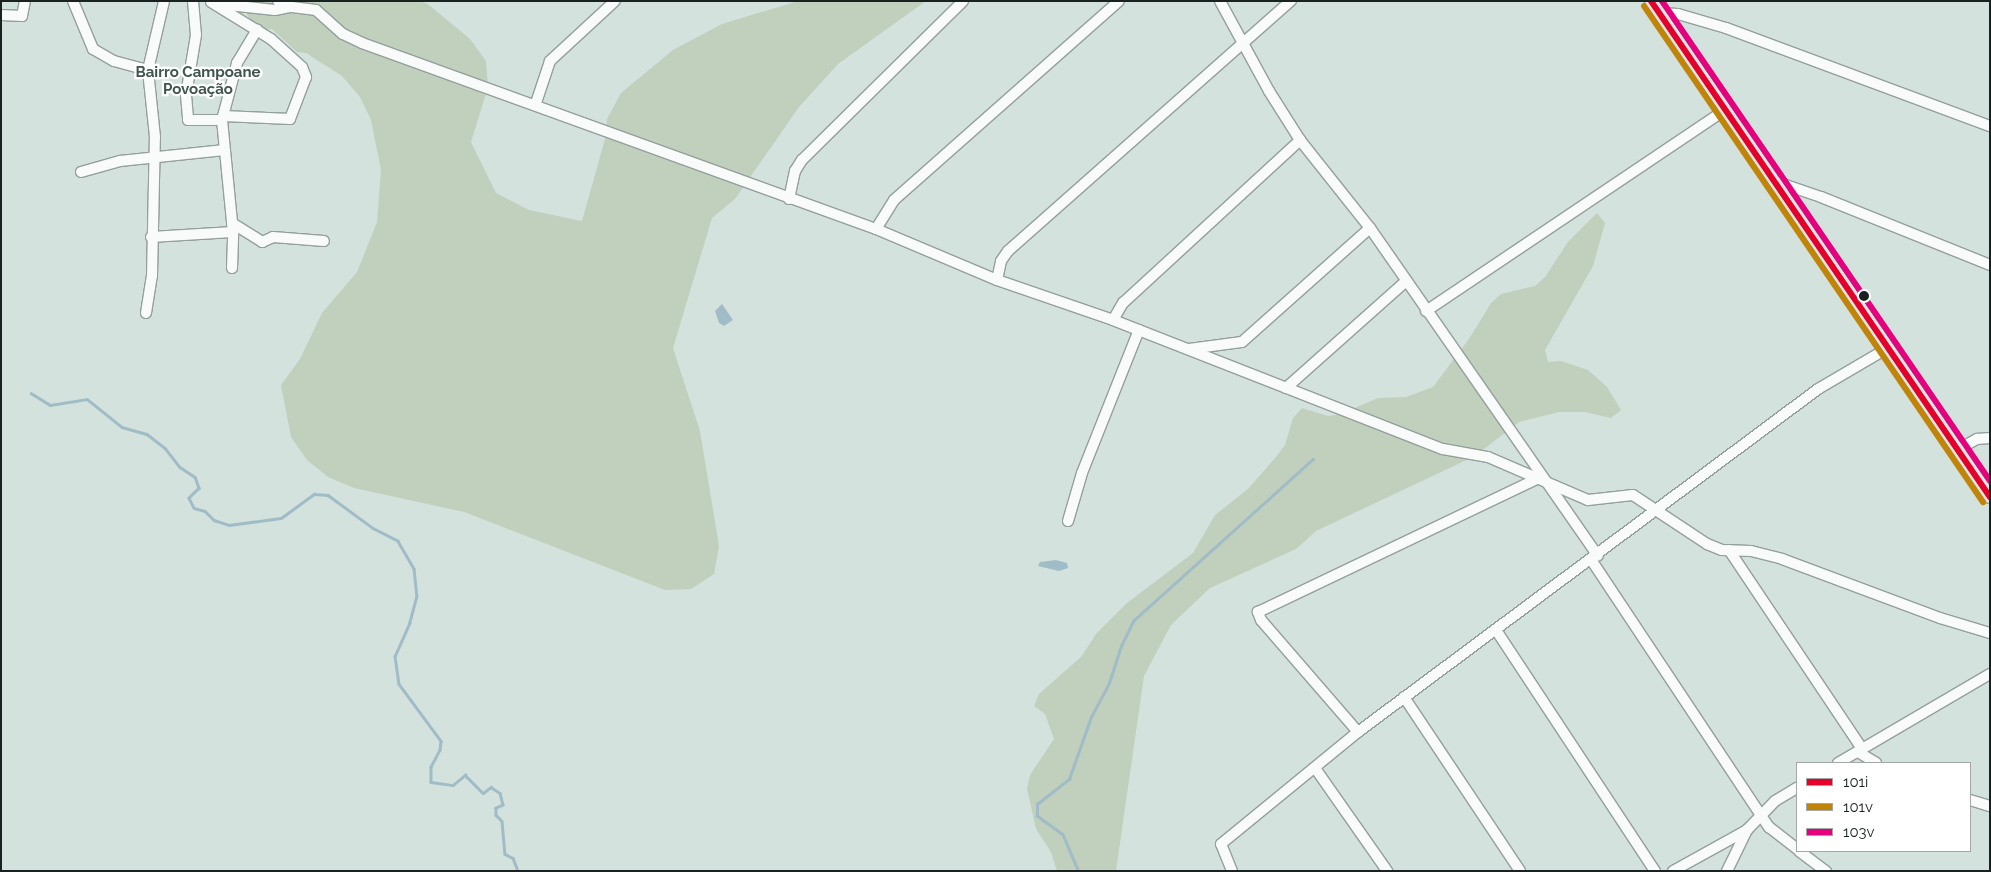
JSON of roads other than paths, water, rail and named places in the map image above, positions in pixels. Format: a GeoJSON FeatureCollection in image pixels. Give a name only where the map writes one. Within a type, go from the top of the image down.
{"type":"FeatureCollection","features":[{"type":"Feature","properties":{"kind":"main road"},"geometry":{"type":"LineString","coordinates":[[1651,1],[1990,497]]}},
{"type":"Feature","properties":{"kind":"street"},"geometry":{"type":"LineString","coordinates":[[1,15],[22,16],[25,1]]}},
{"type":"Feature","properties":{"kind":"street"},"geometry":{"type":"LineString","coordinates":[[73,1],[93,49],[114,61],[148,70]]}},
{"type":"Feature","properties":{"kind":"street"},"geometry":{"type":"LineString","coordinates":[[146,313],[152,276],[151,237],[154,158],[148,70],[164,1]]}},
{"type":"Feature","properties":{"kind":"street"},"geometry":{"type":"LineString","coordinates":[[193,1],[196,35],[186,95],[188,120],[223,118],[290,119],[306,77],[302,67],[257,30],[211,2]]}},
{"type":"Feature","properties":{"kind":"street"},"geometry":{"type":"LineString","coordinates":[[206,1],[275,10],[292,7]]}},
{"type":"Feature","properties":{"kind":"street"},"geometry":{"type":"LineString","coordinates":[[278,1],[292,7],[316,10],[343,34],[362,43],[536,103],[789,199],[876,229],[997,280],[1113,320],[1443,449],[1488,456],[1550,485],[1588,500],[1633,495],[1694,537],[1728,550],[1782,558],[1940,618],[1990,633]]}},
{"type":"Feature","properties":{"kind":"street"},"geometry":{"type":"LineString","coordinates":[[536,103],[550,61],[615,1]]}},
{"type":"Feature","properties":{"kind":"street"},"geometry":{"type":"LineString","coordinates":[[789,199],[795,171],[802,160],[962,1]]}},
{"type":"Feature","properties":{"kind":"street"},"geometry":{"type":"LineString","coordinates":[[876,229],[894,200],[1118,1]]}},
{"type":"Feature","properties":{"kind":"street"},"geometry":{"type":"LineString","coordinates":[[1220,1],[1245,43],[1269,91],[1300,140],[1370,228],[1426,311],[1550,485],[1595,558],[1763,817],[1775,832],[1796,848]]}},
{"type":"Feature","properties":{"kind":"street"},"geometry":{"type":"LineString","coordinates":[[997,280],[1001,261],[1008,251],[1291,1]]}},
{"type":"Feature","properties":{"kind":"street"},"geometry":{"type":"LineString","coordinates":[[1659,13],[1686,15],[1743,34],[1990,126]]}},
{"type":"Feature","properties":{"kind":"street"},"geometry":{"type":"LineString","coordinates":[[232,268],[233,227],[224,150],[223,118],[237,63],[257,30]]}},
{"type":"Feature","properties":{"kind":"street"},"geometry":{"type":"LineString","coordinates":[[1426,311],[1725,110]]}},
{"type":"Feature","properties":{"kind":"street"},"geometry":{"type":"LineString","coordinates":[[1113,320],[1122,303],[1300,140]]}},
{"type":"Feature","properties":{"kind":"street"},"geometry":{"type":"LineString","coordinates":[[81,172],[120,161],[224,150]]}},
{"type":"Feature","properties":{"kind":"street"},"geometry":{"type":"LineString","coordinates":[[1774,181],[1821,197],[1990,265]]}},
{"type":"Feature","properties":{"kind":"street"},"geometry":{"type":"LineString","coordinates":[[151,237],[233,227],[262,242],[273,237],[324,241]]}},
{"type":"Feature","properties":{"kind":"street"},"geometry":{"type":"LineString","coordinates":[[1186,349],[1242,342],[1370,228]]}},
{"type":"Feature","properties":{"kind":"street"},"geometry":{"type":"LineString","coordinates":[[1286,388],[1406,281]]}},
{"type":"Feature","properties":{"kind":"street"},"geometry":{"type":"LineString","coordinates":[[1068,521],[1082,473],[1139,330]]}},
{"type":"Feature","properties":{"kind":"street"},"geometry":{"type":"LineString","coordinates":[[1232,871],[1221,844],[1358,732],[1595,558],[1656,510],[1834,378],[1888,348]]}},
{"type":"Feature","properties":{"kind":"street"},"geometry":{"type":"LineString","coordinates":[[1957,450],[1977,439],[1990,438]]}},
{"type":"Feature","properties":{"kind":"street"},"geometry":{"type":"LineString","coordinates":[[1358,732],[1261,620],[1258,612],[1537,479]]}},
{"type":"Feature","properties":{"kind":"street"},"geometry":{"type":"LineString","coordinates":[[1728,550],[1860,750],[1875,762]]}},
{"type":"Feature","properties":{"kind":"street"},"geometry":{"type":"LineString","coordinates":[[1496,630],[1655,871]]}},
{"type":"Feature","properties":{"kind":"street"},"geometry":{"type":"LineString","coordinates":[[1840,762],[1990,674]]}},
{"type":"Feature","properties":{"kind":"street"},"geometry":{"type":"LineString","coordinates":[[1404,698],[1520,871]]}},
{"type":"Feature","properties":{"kind":"street"},"geometry":{"type":"LineString","coordinates":[[1315,768],[1387,871]]}},
{"type":"Feature","properties":{"kind":"street"},"geometry":{"type":"LineString","coordinates":[[1673,871],[1747,830],[1763,817],[1775,801],[1796,789]]}},
{"type":"Feature","properties":{"kind":"street"},"geometry":{"type":"LineString","coordinates":[[1971,800],[1990,806]]}},
{"type":"Feature","properties":{"kind":"street"},"geometry":{"type":"LineString","coordinates":[[1727,871],[1747,830]]}},
{"type":"Feature","properties":{"kind":"street"},"geometry":{"type":"LineString","coordinates":[[1801,852],[1826,871]]}},
{"type":"Feature","properties":{"kind":"water"},"geometry":{"type":"Polygon","coordinates":[[[722,304],[733,320],[724,326],[719,323],[715,311],[722,304]]]}},
{"type":"Feature","properties":{"kind":"water"},"geometry":{"type":"Polygon","coordinates":[[[1056,560],[1067,563],[1068,568],[1059,571],[1038,566],[1040,562],[1056,560]]]}},
{"type":"Feature","properties":{"kind":"waterway"},"geometry":{"type":"LineString","coordinates":[[31,393],[50,405],[87,399],[122,427],[147,434],[165,448],[180,467],[195,477],[199,488],[189,498],[194,508],[205,511],[214,520],[229,525],[281,518],[314,494],[328,495],[373,528],[398,541],[414,569],[417,596],[410,623],[395,656],[399,684],[441,741],[440,750],[431,767],[431,782],[453,785],[465,775],[483,793],[491,787],[500,793],[503,805],[496,808],[496,815],[502,821],[505,854],[513,858],[518,871]]}},
{"type":"Feature","properties":{"kind":"waterway"},"geometry":{"type":"LineString","coordinates":[[1078,871],[1063,835],[1037,816],[1037,804],[1069,779],[1091,717],[1109,683],[1121,646],[1133,621],[1313,459]]}},
{"type":"Feature","properties":{"kind":"district","name":"Bairro Campoane Povoação"},"geometry":{"type":"Point","coordinates":[198,80]}}]}
